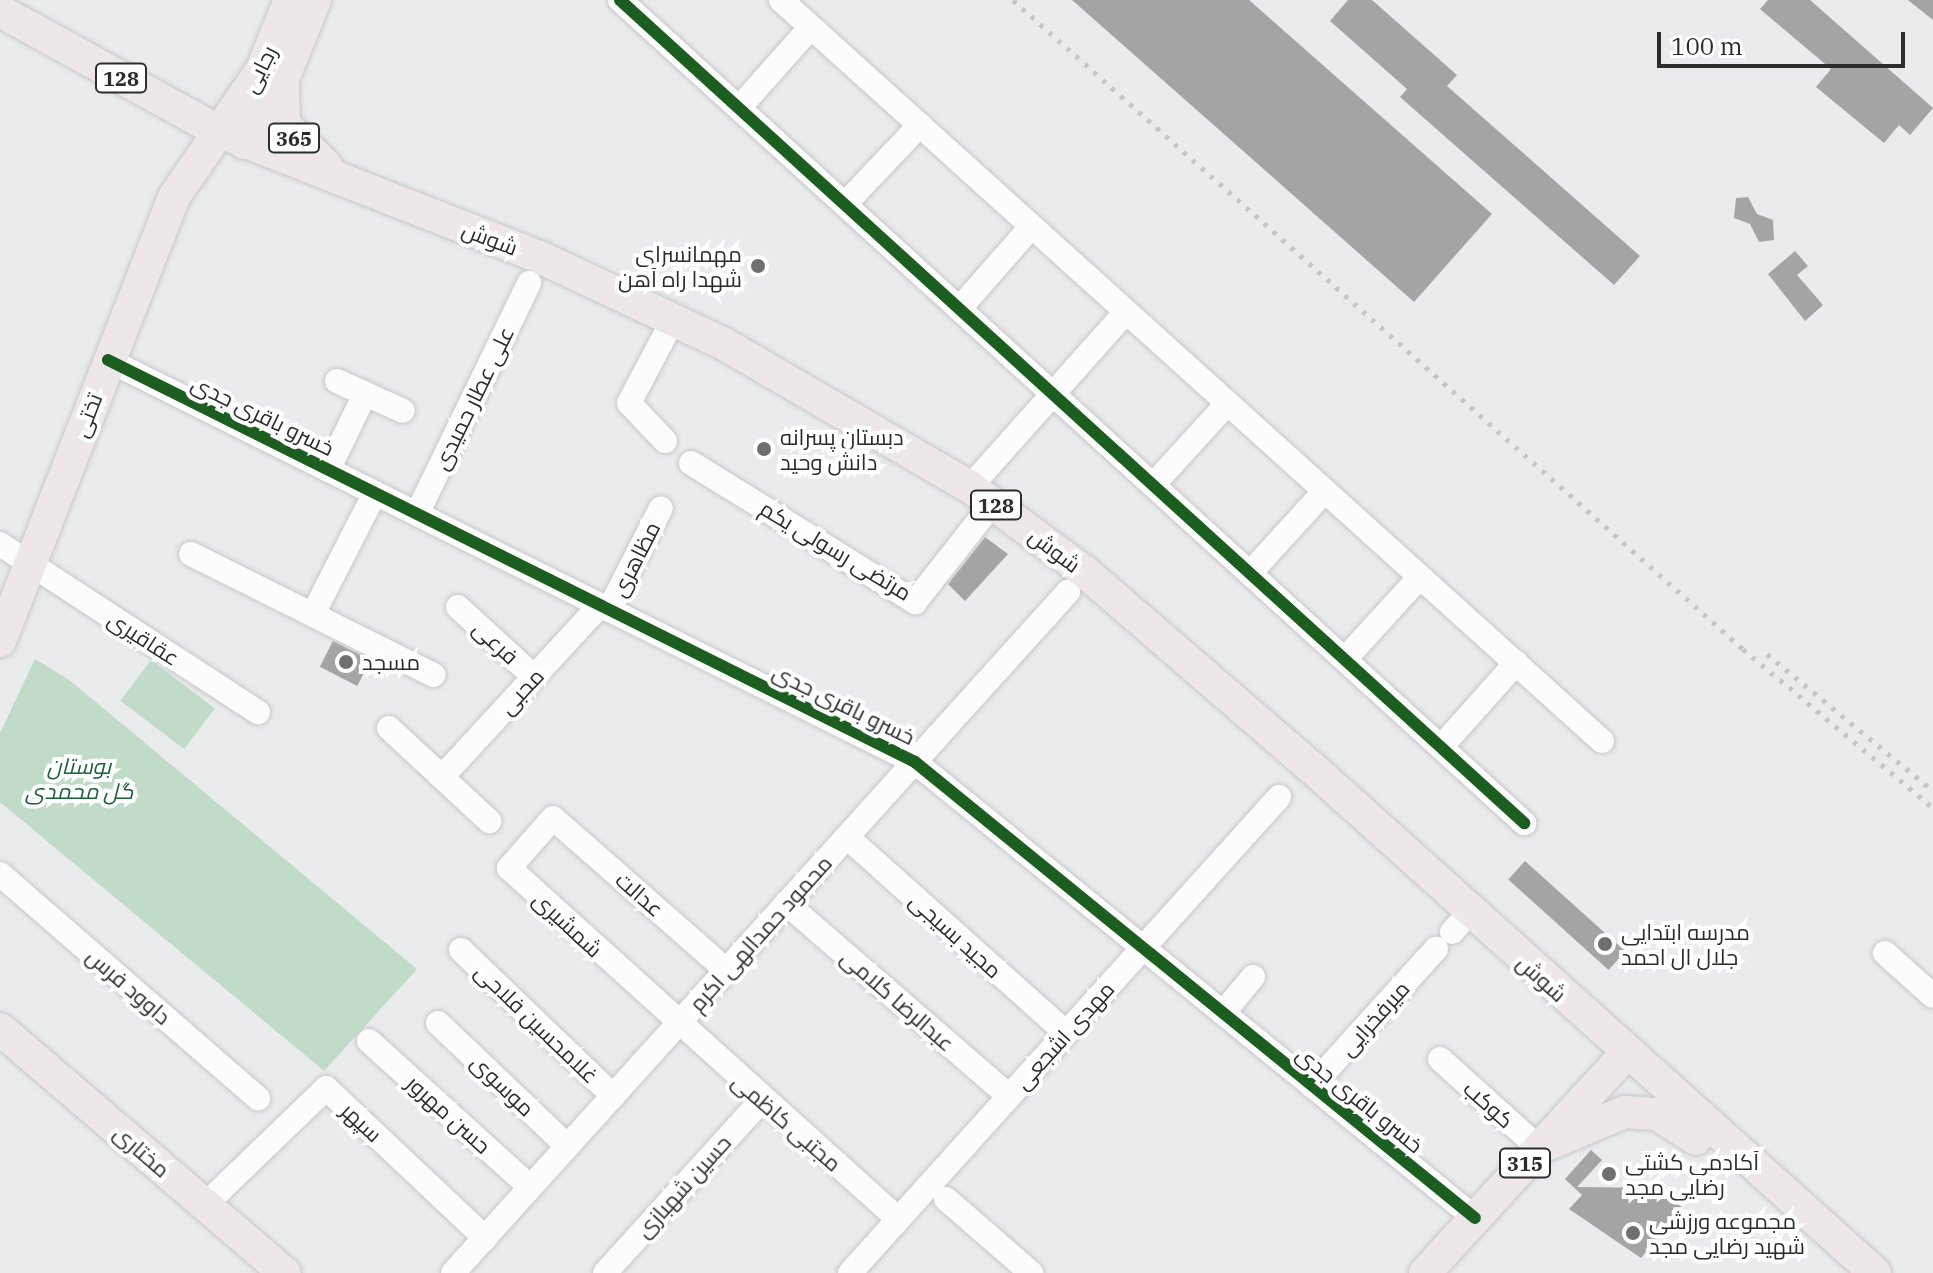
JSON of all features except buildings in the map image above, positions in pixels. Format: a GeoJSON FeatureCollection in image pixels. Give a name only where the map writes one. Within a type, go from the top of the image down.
{"type":"FeatureCollection","features":[{"type":"Feature","properties":{"kind":"main road","name":"رجایی"},"geometry":{"type":"LineString","coordinates":[[255,105],[290,0]]}},
{"type":"Feature","properties":{"kind":"main road","name":"رجایی"},"geometry":{"type":"LineString","coordinates":[[283,79],[315,0]]}},
{"type":"Feature","properties":{"kind":"main road","name":"شوش"},"geometry":{"type":"LineString","coordinates":[[0,11],[222,141],[342,179],[540,257],[673,320],[853,414],[982,495],[1298,755],[1453,931],[1626,1054],[1875,1273]]}},
{"type":"Feature","properties":{"kind":"main road","name":"365"},"geometry":{"type":"LineString","coordinates":[[222,141],[283,79]]}},
{"type":"Feature","properties":{"kind":"main road","name":"365"},"geometry":{"type":"LineString","coordinates":[[283,79],[284,124],[342,179]]}},
{"type":"Feature","properties":{"kind":"main road","name":"تختی"},"geometry":{"type":"LineString","coordinates":[[0,641],[174,197],[222,141]]}},
{"type":"Feature","properties":{"kind":"main road","name":"مختاری"},"geometry":{"type":"LineString","coordinates":[[0,1029],[285,1273]]}},
{"type":"Feature","properties":{"kind":"main road","name":"315"},"geometry":{"type":"LineString","coordinates":[[1436,1269],[1475,1218],[1626,1054]]}},
{"type":"Feature","properties":{"kind":"main road"},"geometry":{"type":"LineString","coordinates":[[1539,1148],[1625,1112],[1675,1121],[1850,1273]]}},
{"type":"Feature","properties":{"kind":"street"},"geometry":{"type":"LineString","coordinates":[[620,0],[1524,823]]}},
{"type":"Feature","properties":{"kind":"street"},"geometry":{"type":"LineString","coordinates":[[781,0],[1602,741]]}},
{"type":"Feature","properties":{"kind":"street"},"geometry":{"type":"LineString","coordinates":[[739,108],[811,27]]}},
{"type":"Feature","properties":{"kind":"street"},"geometry":{"type":"LineString","coordinates":[[845,204],[920,125]]}},
{"type":"Feature","properties":{"kind":"street"},"geometry":{"type":"LineString","coordinates":[[959,309],[1031,227]]}},
{"type":"Feature","properties":{"kind":"street","name":"علی عطار حمیدی"},"geometry":{"type":"LineString","coordinates":[[417,514],[529,283]]}},
{"type":"Feature","properties":{"kind":"street"},"geometry":{"type":"LineString","coordinates":[[982,495],[1051,392],[1126,312]]}},
{"type":"Feature","properties":{"kind":"street"},"geometry":{"type":"LineString","coordinates":[[665,441],[629,403],[673,320]]}},
{"type":"Feature","properties":{"kind":"street","name":"خسرو باقری جدی"},"geometry":{"type":"LineString","coordinates":[[108,360],[915,762],[1475,1218]]}},
{"type":"Feature","properties":{"kind":"street"},"geometry":{"type":"LineString","coordinates":[[337,381],[403,411]]}},
{"type":"Feature","properties":{"kind":"street"},"geometry":{"type":"LineString","coordinates":[[328,470],[365,394]]}},
{"type":"Feature","properties":{"kind":"street"},"geometry":{"type":"LineString","coordinates":[[1153,485],[1227,404]]}},
{"type":"Feature","properties":{"kind":"street","name":"مرتضی رسولی یکم"},"geometry":{"type":"LineString","coordinates":[[691,463],[915,602],[982,495]]}},
{"type":"Feature","properties":{"kind":"street"},"geometry":{"type":"LineString","coordinates":[[1250,573],[1325,491]]}},
{"type":"Feature","properties":{"kind":"street"},"geometry":{"type":"LineString","coordinates":[[313,614],[375,493]]}},
{"type":"Feature","properties":{"kind":"street","name":"مظاهری"},"geometry":{"type":"LineString","coordinates":[[604,607],[661,508]]}},
{"type":"Feature","properties":{"kind":"street","name":"عقاقیری"},"geometry":{"type":"LineString","coordinates":[[0,544],[258,712]]}},
{"type":"Feature","properties":{"kind":"street"},"geometry":{"type":"LineString","coordinates":[[191,554],[434,675]]}},
{"type":"Feature","properties":{"kind":"street"},"geometry":{"type":"LineString","coordinates":[[1345,659],[1420,577]]}},
{"type":"Feature","properties":{"kind":"street","name":"محمود حمدالهی اکرم"},"geometry":{"type":"LineString","coordinates":[[453,1273],[1068,592]]}},
{"type":"Feature","properties":{"kind":"street","name":"فرعی"},"geometry":{"type":"LineString","coordinates":[[458,607],[534,677]]}},
{"type":"Feature","properties":{"kind":"street","name":"محبی"},"geometry":{"type":"LineString","coordinates":[[442,777],[604,607]]}},
{"type":"Feature","properties":{"kind":"street"},"geometry":{"type":"LineString","coordinates":[[1441,747],[1516,663]]}},
{"type":"Feature","properties":{"kind":"street"},"geometry":{"type":"LineString","coordinates":[[389,728],[489,821]]}},
{"type":"Feature","properties":{"kind":"street","name":"مهدی اشجعی"},"geometry":{"type":"LineString","coordinates":[[850,1273],[1279,797]]}},
{"type":"Feature","properties":{"kind":"street","name":"عدالت"},"geometry":{"type":"LineString","coordinates":[[553,818],[726,970]]}},
{"type":"Feature","properties":{"kind":"street","name":"شمشیری"},"geometry":{"type":"LineString","coordinates":[[553,818],[509,868],[676,1025]]}},
{"type":"Feature","properties":{"kind":"street","name":"مجید بسیجی"},"geometry":{"type":"LineString","coordinates":[[847,837],[1066,1033]]}},
{"type":"Feature","properties":{"kind":"street","name":"داوود فرس"},"geometry":{"type":"LineString","coordinates":[[0,874],[258,1098]]}},
{"type":"Feature","properties":{"kind":"street","name":"عبدالرضا کلامی"},"geometry":{"type":"LineString","coordinates":[[786,903],[1009,1096]]}},
{"type":"Feature","properties":{"kind":"street","name":"میرفخرایی"},"geometry":{"type":"LineString","coordinates":[[1312,1086],[1453,931]]}},
{"type":"Feature","properties":{"kind":"street","name":"غلامحسین فلاحی"},"geometry":{"type":"LineString","coordinates":[[461,950],[613,1096]]}},
{"type":"Feature","properties":{"kind":"street"},"geometry":{"type":"LineString","coordinates":[[1885,953],[1933,996]]}},
{"type":"Feature","properties":{"kind":"street"},"geometry":{"type":"LineString","coordinates":[[1223,1013],[1253,978]]}},
{"type":"Feature","properties":{"kind":"street","name":"موسوی"},"geometry":{"type":"LineString","coordinates":[[438,1023],[567,1146]]}},
{"type":"Feature","properties":{"kind":"street","name":"مجتبی کاظمی"},"geometry":{"type":"LineString","coordinates":[[676,1025],[898,1219]]}},
{"type":"Feature","properties":{"kind":"street","name":"حسن مهرور"},"geometry":{"type":"LineString","coordinates":[[369,1041],[530,1187]]}},
{"type":"Feature","properties":{"kind":"street","name":"کوکب"},"geometry":{"type":"LineString","coordinates":[[1440,1059],[1539,1148]]}},
{"type":"Feature","properties":{"kind":"street","name":"سپهر"},"geometry":{"type":"LineString","coordinates":[[205,1205],[326,1088],[485,1238]]}},
{"type":"Feature","properties":{"kind":"street","name":"حسین شهبازی"},"geometry":{"type":"LineString","coordinates":[[605,1273],[762,1100]]}},
{"type":"Feature","properties":{"kind":"street"},"geometry":{"type":"LineString","coordinates":[[946,1199],[1031,1273]]}},
{"type":"Feature","properties":{"kind":"green space","name":"بوستان گل محمدی"},"geometry":{"type":"Polygon","coordinates":[[[35,659],[68,679],[417,969],[324,1071],[0,802],[0,733],[35,659]]]}},
{"type":"Feature","properties":{"kind":"green space"},"geometry":{"type":"Polygon","coordinates":[[[151,660],[215,708],[184,749],[120,701],[151,660]]]}},
{"type":"Feature","properties":{"kind":"railway"},"geometry":{"type":"LineString","coordinates":[[1013,0],[1743,649],[1933,808]]}},
{"type":"Feature","properties":{"kind":"railway"},"geometry":{"type":"LineString","coordinates":[[1767,654],[1933,791]]}},
{"type":"Feature","properties":{"kind":"cycle path"},"geometry":{"type":"LineString","coordinates":[[620,0],[1524,823]]}},
{"type":"Feature","properties":{"kind":"cycle path"},"geometry":{"type":"LineString","coordinates":[[108,360],[915,762],[1475,1218]]}},
{"type":"Feature","properties":{"kind":"place","name":"مهمانسرای شهدا راه آهن"},"geometry":{"type":"Point","coordinates":[758,266]}},
{"type":"Feature","properties":{"kind":"place","name":"دبستان پسرانه دانش وحید"},"geometry":{"type":"Point","coordinates":[764,449]}},
{"type":"Feature","properties":{"kind":"place","name":"مسجد"},"geometry":{"type":"Point","coordinates":[346,662]}},
{"type":"Feature","properties":{"kind":"place","name":"مدرسه ابتدایی جلال ال احمد"},"geometry":{"type":"Point","coordinates":[1605,944]}},
{"type":"Feature","properties":{"kind":"place","name":"آکادمی کشتی رضایی مجد"},"geometry":{"type":"Point","coordinates":[1609,1174]}},
{"type":"Feature","properties":{"kind":"place","name":"مجموعه ورزشی شهید رضایی مجد"},"geometry":{"type":"Point","coordinates":[1633,1233]}}]}
